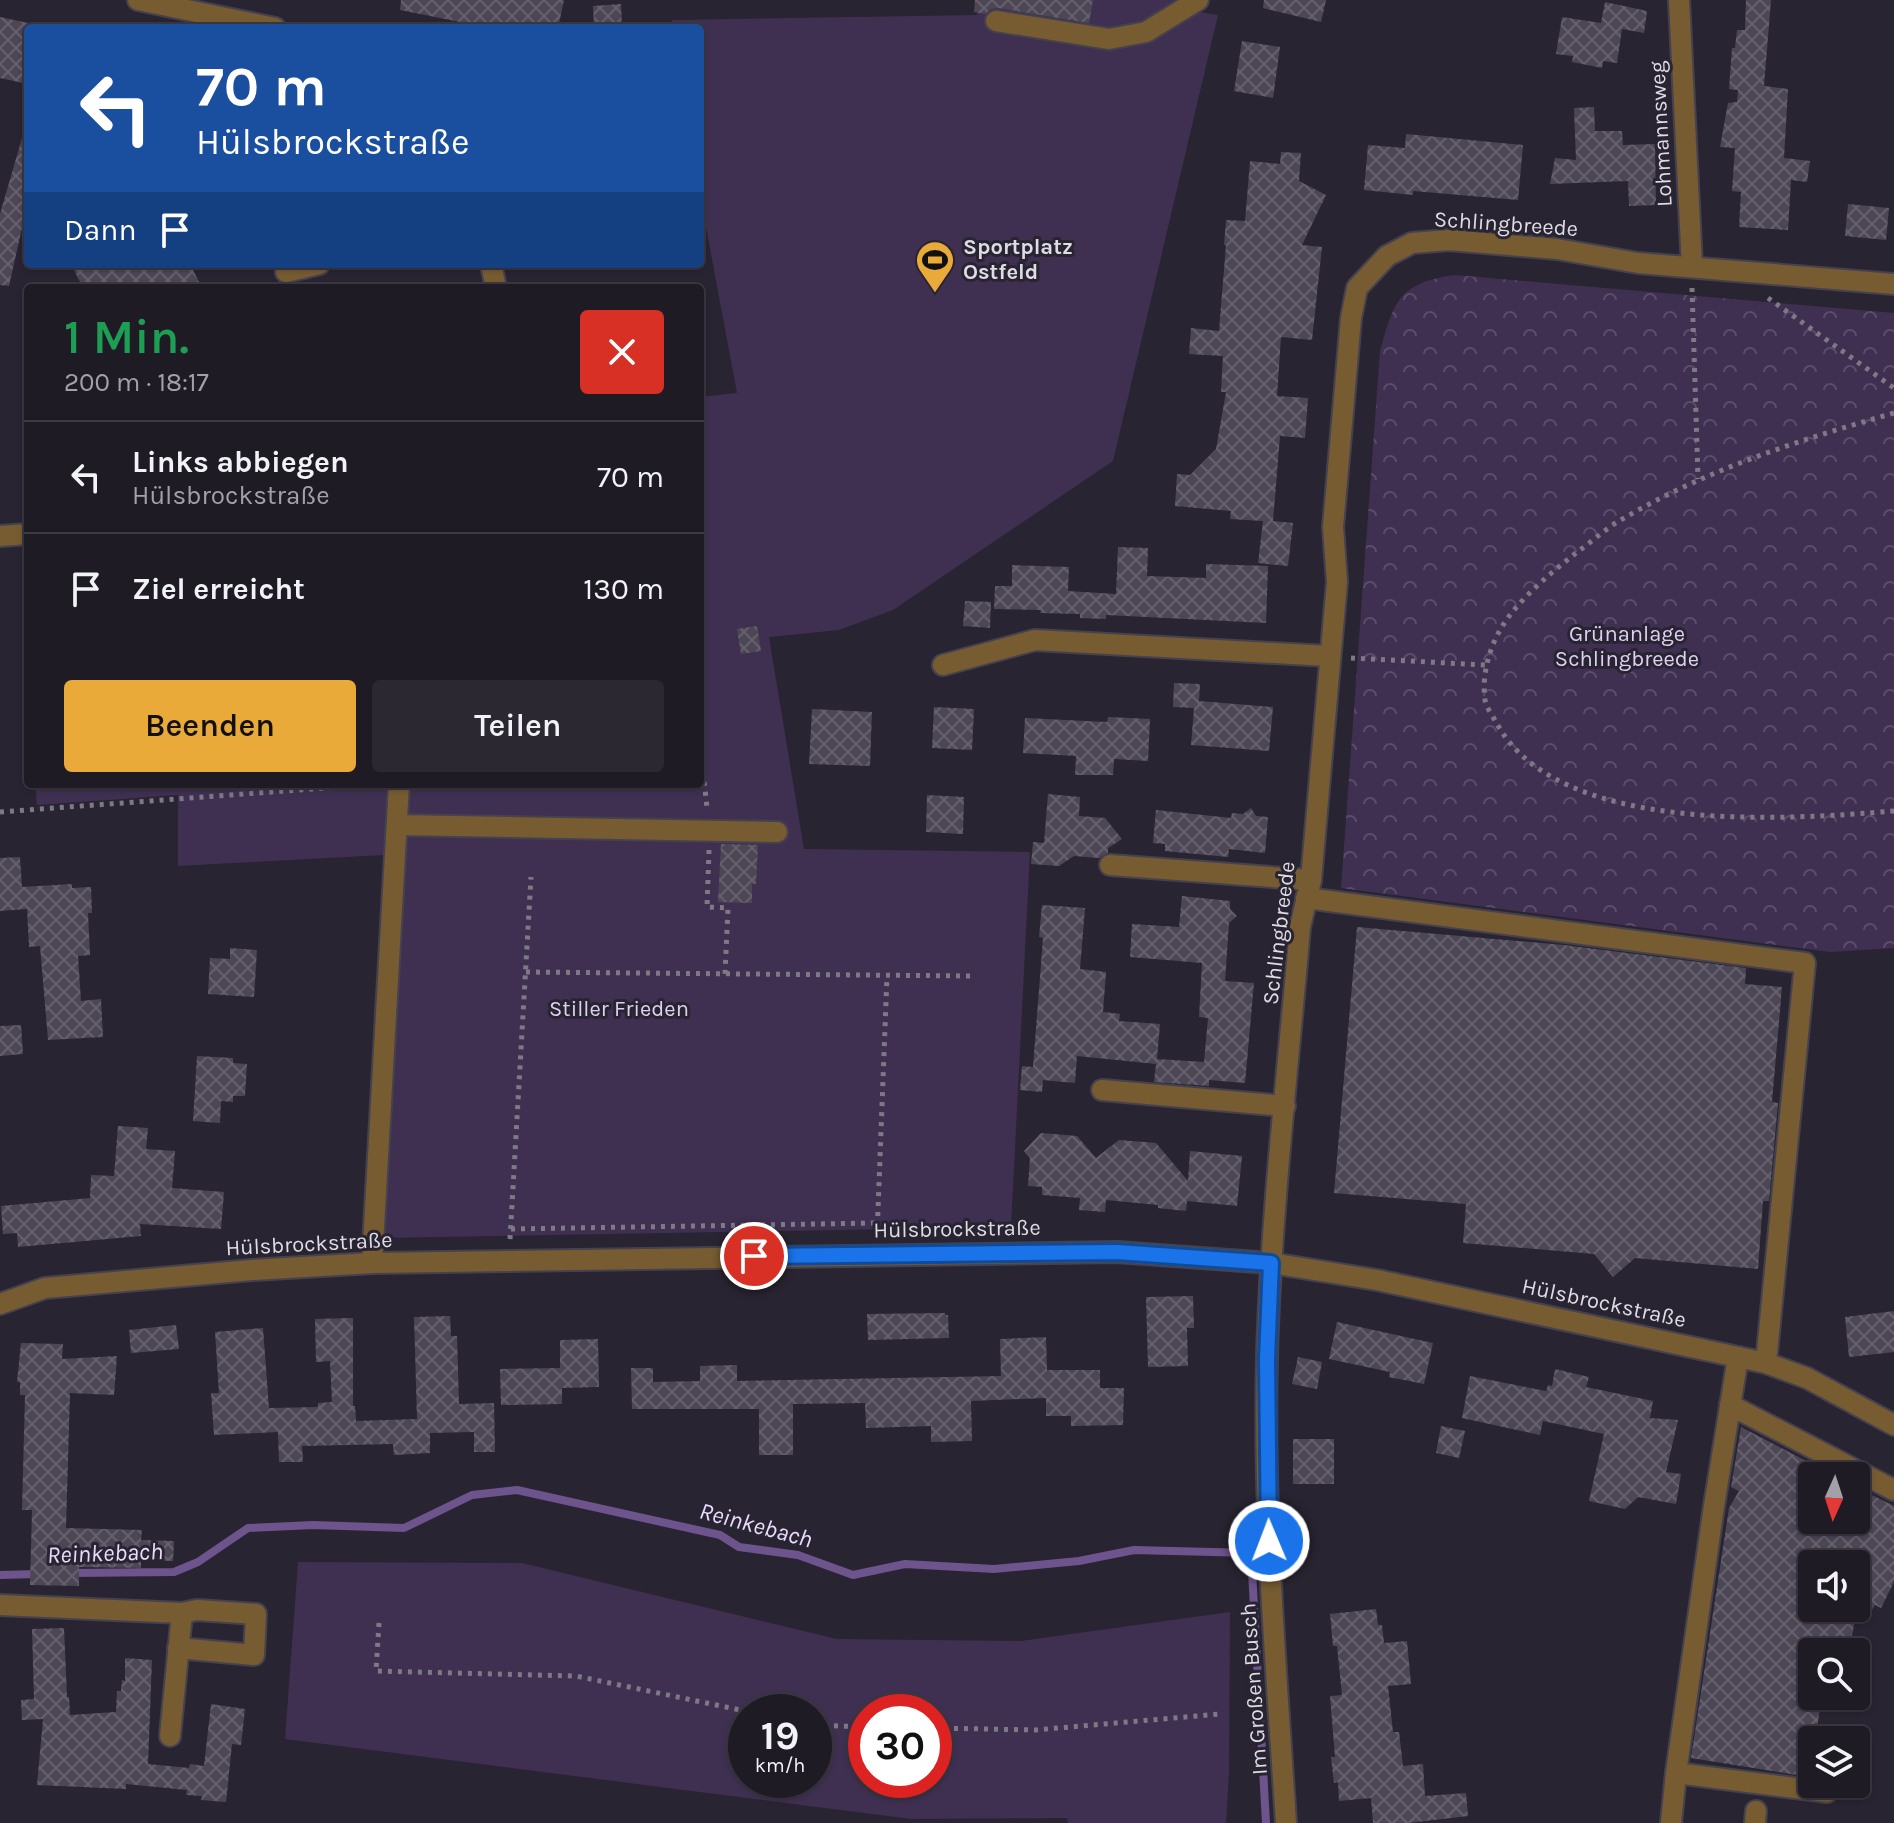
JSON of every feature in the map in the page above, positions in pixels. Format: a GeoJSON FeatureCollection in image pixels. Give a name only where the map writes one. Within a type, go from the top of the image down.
{"type":"FeatureCollection","features":[{"type":"Feature","properties":{"kind":"street"},"geometry":{"type":"LineString","coordinates":[[138,0],[255,24]]}},
{"type":"Feature","properties":{"kind":"street"},"geometry":{"type":"LineString","coordinates":[[996,21],[1109,39],[1146,32],[1198,0]]}},
{"type":"Feature","properties":{"kind":"street","name":"Lohmannsweg"},"geometry":{"type":"LineString","coordinates":[[1679,0],[1692,267]]}},
{"type":"Feature","properties":{"kind":"street","name":"Schlingbreede"},"geometry":{"type":"LineString","coordinates":[[1271,1263],[1300,927],[1308,889],[1337,582],[1333,527],[1351,318],[1357,288],[1377,265],[1412,243],[1449,240],[1557,249],[1638,263],[1894,284]]}},
{"type":"Feature","properties":{"kind":"street"},"geometry":{"type":"LineString","coordinates":[[286,272],[302,268]]}},
{"type":"Feature","properties":{"kind":"street"},"geometry":{"type":"LineString","coordinates":[[0,536],[24,534]]}},
{"type":"Feature","properties":{"kind":"street"},"geometry":{"type":"LineString","coordinates":[[943,665],[1035,640],[1329,656]]}},
{"type":"Feature","properties":{"kind":"street"},"geometry":{"type":"LineString","coordinates":[[372,1263],[399,788]]}},
{"type":"Feature","properties":{"kind":"street"},"geometry":{"type":"LineString","coordinates":[[397,825],[777,832]]}},
{"type":"Feature","properties":{"kind":"street"},"geometry":{"type":"LineString","coordinates":[[1110,865],[1308,889],[1805,963],[1766,1363]]}},
{"type":"Feature","properties":{"kind":"street"},"geometry":{"type":"LineString","coordinates":[[1102,1090],[1285,1106]]}},
{"type":"Feature","properties":{"kind":"street","name":"Hülsbrockstraße"},"geometry":{"type":"LineString","coordinates":[[0,1304],[45,1288],[372,1263],[1117,1252],[1271,1263],[1479,1300],[1766,1363],[1807,1378],[1894,1425]]}},
{"type":"Feature","properties":{"kind":"street","name":"Im Großen Busch"},"geometry":{"type":"LineString","coordinates":[[1271,1263],[1267,1359],[1269,1541],[1286,1823]]}},
{"type":"Feature","properties":{"kind":"street"},"geometry":{"type":"LineString","coordinates":[[1671,1823],[1738,1357]]}},
{"type":"Feature","properties":{"kind":"street"},"geometry":{"type":"LineString","coordinates":[[1730,1405],[1894,1490]]}},
{"type":"Feature","properties":{"kind":"street"},"geometry":{"type":"LineString","coordinates":[[0,1605],[256,1614],[254,1655],[178,1648]]}},
{"type":"Feature","properties":{"kind":"street"},"geometry":{"type":"LineString","coordinates":[[170,1736],[182,1613]]}},
{"type":"Feature","properties":{"kind":"street"},"geometry":{"type":"LineString","coordinates":[[1676,1773],[1798,1788]]}},
{"type":"Feature","properties":{"kind":"path"},"geometry":{"type":"LineString","coordinates":[[1692,267],[1698,479]]}},
{"type":"Feature","properties":{"kind":"path"},"geometry":{"type":"LineString","coordinates":[[1747,272],[1750,285],[1894,388]]}},
{"type":"Feature","properties":{"kind":"path"},"geometry":{"type":"LineString","coordinates":[[1894,413],[1802,439],[1698,479],[1617,522],[1553,571],[1510,615],[1486,665],[1485,702],[1504,738],[1542,771],[1581,791],[1637,807],[1705,816],[1816,818],[1894,811]]}},
{"type":"Feature","properties":{"kind":"path"},"geometry":{"type":"LineString","coordinates":[[1329,656],[1486,665]]}},
{"type":"Feature","properties":{"kind":"path"},"geometry":{"type":"LineString","coordinates":[[704,778],[710,831],[707,907],[728,908],[725,974]]}},
{"type":"Feature","properties":{"kind":"path"},"geometry":{"type":"LineString","coordinates":[[0,812],[327,788]]}},
{"type":"Feature","properties":{"kind":"path"},"geometry":{"type":"LineString","coordinates":[[509,1244],[531,877]]}},
{"type":"Feature","properties":{"kind":"path"},"geometry":{"type":"LineString","coordinates":[[526,972],[972,976]]}},
{"type":"Feature","properties":{"kind":"path"},"geometry":{"type":"LineString","coordinates":[[877,1237],[887,976]]}},
{"type":"Feature","properties":{"kind":"path"},"geometry":{"type":"LineString","coordinates":[[511,1229],[877,1223]]}},
{"type":"Feature","properties":{"kind":"path"},"geometry":{"type":"LineString","coordinates":[[379,1623],[376,1671],[576,1676],[728,1707]]}},
{"type":"Feature","properties":{"kind":"path"},"geometry":{"type":"LineString","coordinates":[[952,1728],[1035,1730],[1220,1714]]}},
{"type":"Feature","properties":{"kind":"green space","name":"Stiller Frieden"},"geometry":{"type":"Polygon","coordinates":[[[978,0],[1188,0],[1193,11],[1218,15],[1113,461],[893,610],[839,630],[769,637],[804,849],[1030,852],[1011,1227],[380,1238],[402,854],[178,866],[178,795],[37,805],[35,788],[704,788],[704,397],[737,393],[704,216],[704,24],[672,24],[672,20],[977,15],[978,0]]]}},
{"type":"Feature","properties":{"kind":"green space","name":"Grünanlage Schlingbreede"},"geometry":{"type":"Polygon","coordinates":[[[1455,275],[1894,313],[1894,948],[1830,952],[1341,888],[1380,351],[1390,319],[1402,297],[1422,283],[1455,275]]]}},
{"type":"Feature","properties":{"kind":"green space"},"geometry":{"type":"Polygon","coordinates":[[[298,1562],[522,1563],[837,1639],[1021,1641],[1230,1612],[1226,1823],[1068,1823],[1067,1818],[911,1819],[747,1798],[832,1798],[832,1694],[728,1694],[728,1796],[285,1739],[298,1562]]]}},
{"type":"Feature","properties":{"kind":"building"},"geometry":{"type":"Polygon","coordinates":[[[401,0],[564,0],[559,24],[459,24],[400,10],[401,0]]]}},
{"type":"Feature","properties":{"kind":"building"},"geometry":{"type":"Polygon","coordinates":[[[975,0],[1093,0],[1089,23],[998,8],[985,14],[974,12],[975,0]]]}},
{"type":"Feature","properties":{"kind":"building"},"geometry":{"type":"Polygon","coordinates":[[[1264,0],[1326,0],[1321,22],[1263,8],[1264,0]]]}},
{"type":"Feature","properties":{"kind":"building"},"geometry":{"type":"Polygon","coordinates":[[[1746,0],[1771,0],[1764,86],[1788,89],[1784,158],[1810,161],[1807,182],[1791,180],[1788,230],[1739,227],[1741,192],[1732,191],[1735,148],[1720,147],[1728,103],[1737,102],[1738,90],[1729,89],[1732,48],[1735,48],[1737,30],[1745,30],[1746,0]]]}},
{"type":"Feature","properties":{"kind":"building"},"geometry":{"type":"Polygon","coordinates":[[[1605,2],[1647,11],[1644,33],[1622,29],[1617,63],[1603,61],[1602,68],[1572,62],[1573,56],[1556,54],[1562,17],[1601,23],[1605,2]]]}},
{"type":"Feature","properties":{"kind":"building"},"geometry":{"type":"Polygon","coordinates":[[[621,4],[622,24],[594,24],[593,6],[621,4]]]}},
{"type":"Feature","properties":{"kind":"building"},"geometry":{"type":"Polygon","coordinates":[[[0,17],[28,23],[24,24],[24,83],[0,78],[0,17]]]}},
{"type":"Feature","properties":{"kind":"building"},"geometry":{"type":"Polygon","coordinates":[[[1242,41],[1280,47],[1273,98],[1234,91],[1242,41]]]}},
{"type":"Feature","properties":{"kind":"building"},"geometry":{"type":"Polygon","coordinates":[[[1594,107],[1595,131],[1622,131],[1623,145],[1655,144],[1656,205],[1629,206],[1628,181],[1550,184],[1555,158],[1576,160],[1574,108],[1594,107]]]}},
{"type":"Feature","properties":{"kind":"building"},"geometry":{"type":"Polygon","coordinates":[[[1406,134],[1523,145],[1518,200],[1364,190],[1368,145],[1405,148],[1406,134]]]}},
{"type":"Feature","properties":{"kind":"building"},"geometry":{"type":"Polygon","coordinates":[[[24,138],[24,219],[9,286],[0,285],[0,214],[24,138]]]}},
{"type":"Feature","properties":{"kind":"building"},"geometry":{"type":"Polygon","coordinates":[[[1281,152],[1301,153],[1299,181],[1326,195],[1302,245],[1322,247],[1312,340],[1281,337],[1277,396],[1308,398],[1305,438],[1280,436],[1273,521],[1293,523],[1288,566],[1258,563],[1263,521],[1230,519],[1231,511],[1175,506],[1177,474],[1190,475],[1216,449],[1226,392],[1221,392],[1223,356],[1189,354],[1191,328],[1219,331],[1226,220],[1245,221],[1250,161],[1280,164],[1281,152]]]}},
{"type":"Feature","properties":{"kind":"building"},"geometry":{"type":"Polygon","coordinates":[[[1848,204],[1889,208],[1886,240],[1845,236],[1848,204]]]}},
{"type":"Feature","properties":{"kind":"building"},"geometry":{"type":"Polygon","coordinates":[[[73,268],[192,268],[200,284],[81,284],[73,268]]]}},
{"type":"Feature","properties":{"kind":"building"},"geometry":{"type":"Polygon","coordinates":[[[1118,547],[1148,548],[1147,576],[1206,578],[1206,564],[1268,566],[1266,623],[1106,615],[1106,619],[1080,618],[1080,614],[994,609],[995,586],[1012,586],[1012,565],[1069,567],[1068,591],[1116,594],[1118,547]]]}},
{"type":"Feature","properties":{"kind":"building"},"geometry":{"type":"Polygon","coordinates":[[[965,601],[991,602],[990,628],[963,626],[965,601]]]}},
{"type":"Feature","properties":{"kind":"building"},"geometry":{"type":"Polygon","coordinates":[[[757,626],[761,651],[741,654],[737,629],[757,626]]]}},
{"type":"Feature","properties":{"kind":"building"},"geometry":{"type":"Polygon","coordinates":[[[1174,683],[1200,684],[1199,701],[1273,707],[1269,751],[1191,745],[1194,708],[1173,707],[1174,683]]]}},
{"type":"Feature","properties":{"kind":"building"},"geometry":{"type":"Polygon","coordinates":[[[934,707],[974,709],[972,750],[932,748],[934,707]]]}},
{"type":"Feature","properties":{"kind":"building"},"geometry":{"type":"Polygon","coordinates":[[[812,709],[872,712],[870,766],[809,764],[812,709]]]}},
{"type":"Feature","properties":{"kind":"building"},"geometry":{"type":"Polygon","coordinates":[[[1108,717],[1150,719],[1148,761],[1114,759],[1113,775],[1075,775],[1076,756],[1023,753],[1025,718],[1107,722],[1108,717]]]}},
{"type":"Feature","properties":{"kind":"building"},"geometry":{"type":"Polygon","coordinates":[[[1048,794],[1080,797],[1079,816],[1105,818],[1122,839],[1099,858],[1074,856],[1059,866],[1031,864],[1033,842],[1044,843],[1048,794]]]}},
{"type":"Feature","properties":{"kind":"building"},"geometry":{"type":"Polygon","coordinates":[[[927,795],[964,797],[963,834],[926,832],[927,795]]]}},
{"type":"Feature","properties":{"kind":"building"},"geometry":{"type":"Polygon","coordinates":[[[1251,808],[1256,816],[1268,817],[1265,853],[1229,849],[1228,857],[1165,851],[1165,844],[1153,843],[1156,810],[1231,818],[1232,813],[1243,814],[1251,808]]]}},
{"type":"Feature","properties":{"kind":"building"},"geometry":{"type":"Polygon","coordinates":[[[721,844],[758,845],[752,903],[718,902],[721,844]]]}},
{"type":"Feature","properties":{"kind":"building"},"geometry":{"type":"Polygon","coordinates":[[[20,857],[22,887],[72,884],[72,888],[91,887],[92,913],[88,913],[90,955],[78,956],[81,1001],[101,999],[103,1037],[48,1040],[40,946],[29,947],[27,909],[0,911],[0,858],[20,857]]]}},
{"type":"Feature","properties":{"kind":"building"},"geometry":{"type":"Polygon","coordinates":[[[1182,896],[1230,901],[1230,909],[1237,916],[1229,923],[1225,981],[1254,983],[1245,1083],[1209,1080],[1209,1086],[1154,1082],[1156,1064],[1077,1056],[1075,1083],[1043,1080],[1042,1092],[1020,1090],[1022,1066],[1033,1067],[1043,938],[1039,937],[1042,905],[1085,908],[1080,969],[1106,972],[1103,1012],[1120,1014],[1119,1021],[1160,1024],[1157,1059],[1204,1062],[1208,1018],[1199,1017],[1202,963],[1130,957],[1132,924],[1179,927],[1182,896]]]}},
{"type":"Feature","properties":{"kind":"building"},"geometry":{"type":"Polygon","coordinates":[[[1357,927],[1564,945],[1746,968],[1745,984],[1782,987],[1772,1102],[1778,1103],[1769,1201],[1763,1201],[1758,1269],[1635,1258],[1613,1277],[1594,1254],[1463,1243],[1466,1204],[1334,1193],[1357,927]]]}},
{"type":"Feature","properties":{"kind":"building"},"geometry":{"type":"Polygon","coordinates":[[[230,948],[257,950],[254,997],[208,994],[210,958],[230,959],[230,948]]]}},
{"type":"Feature","properties":{"kind":"building"},"geometry":{"type":"Polygon","coordinates":[[[21,1025],[23,1054],[0,1056],[0,1026],[21,1025]]]}},
{"type":"Feature","properties":{"kind":"building"},"geometry":{"type":"Polygon","coordinates":[[[197,1056],[233,1058],[233,1063],[247,1064],[245,1096],[233,1096],[233,1102],[221,1101],[220,1123],[193,1121],[197,1056]]]}},
{"type":"Feature","properties":{"kind":"building"},"geometry":{"type":"Polygon","coordinates":[[[118,1126],[148,1128],[146,1149],[175,1151],[172,1188],[224,1192],[221,1229],[140,1224],[141,1236],[18,1247],[17,1233],[3,1234],[1,1206],[90,1198],[91,1175],[114,1176],[118,1126]]]}},
{"type":"Feature","properties":{"kind":"building"},"geometry":{"type":"Polygon","coordinates":[[[1041,1133],[1077,1136],[1096,1158],[1119,1140],[1156,1143],[1188,1181],[1190,1151],[1242,1156],[1237,1206],[1187,1201],[1186,1211],[1106,1200],[1105,1212],[1079,1210],[1080,1198],[1042,1195],[1042,1187],[1028,1186],[1030,1158],[1024,1151],[1041,1133]]]}},
{"type":"Feature","properties":{"kind":"building"},"geometry":{"type":"Polygon","coordinates":[[[1193,1296],[1194,1328],[1187,1328],[1188,1366],[1148,1367],[1146,1297],[1193,1296]]]}},
{"type":"Feature","properties":{"kind":"building"},"geometry":{"type":"Polygon","coordinates":[[[1894,1311],[1894,1352],[1849,1357],[1845,1317],[1894,1311]]]}},
{"type":"Feature","properties":{"kind":"building"},"geometry":{"type":"Polygon","coordinates":[[[867,1314],[948,1315],[949,1338],[868,1340],[867,1314]]]}},
{"type":"Feature","properties":{"kind":"building"},"geometry":{"type":"Polygon","coordinates":[[[450,1316],[451,1336],[457,1336],[459,1404],[494,1403],[495,1452],[474,1452],[474,1432],[430,1433],[430,1453],[394,1455],[393,1444],[302,1446],[303,1462],[279,1462],[278,1432],[214,1435],[211,1393],[219,1393],[215,1332],[263,1328],[269,1408],[318,1407],[318,1403],[332,1402],[330,1361],[316,1362],[315,1319],[353,1318],[353,1406],[356,1421],[417,1419],[414,1317],[450,1316]]]}},
{"type":"Feature","properties":{"kind":"building"},"geometry":{"type":"Polygon","coordinates":[[[1337,1322],[1433,1343],[1424,1384],[1389,1377],[1390,1372],[1329,1359],[1337,1322]]]}},
{"type":"Feature","properties":{"kind":"building"},"geometry":{"type":"Polygon","coordinates":[[[176,1325],[179,1349],[131,1353],[129,1330],[176,1325]]]}},
{"type":"Feature","properties":{"kind":"building"},"geometry":{"type":"Polygon","coordinates":[[[1046,1337],[1047,1370],[1100,1370],[1100,1388],[1124,1388],[1123,1425],[1071,1426],[1071,1416],[1046,1416],[1046,1398],[971,1401],[972,1441],[931,1442],[931,1426],[866,1428],[865,1403],[793,1404],[793,1455],[759,1455],[759,1409],[632,1409],[631,1368],[653,1368],[653,1382],[700,1381],[700,1366],[737,1365],[737,1381],[1001,1376],[1000,1339],[1046,1337]]]}},
{"type":"Feature","properties":{"kind":"building"},"geometry":{"type":"Polygon","coordinates":[[[598,1339],[599,1387],[562,1388],[562,1404],[501,1405],[500,1369],[560,1368],[560,1340],[598,1339]]]}},
{"type":"Feature","properties":{"kind":"building"},"geometry":{"type":"Polygon","coordinates":[[[21,1343],[63,1344],[62,1359],[117,1356],[114,1395],[70,1393],[66,1528],[142,1530],[141,1540],[174,1541],[173,1561],[141,1560],[141,1568],[79,1567],[79,1586],[30,1585],[32,1510],[22,1510],[25,1395],[20,1395],[20,1382],[17,1382],[21,1343]]]}},
{"type":"Feature","properties":{"kind":"building"},"geometry":{"type":"Polygon","coordinates":[[[1298,1357],[1322,1362],[1317,1389],[1292,1384],[1298,1357]]]}},
{"type":"Feature","properties":{"kind":"building"},"geometry":{"type":"Polygon","coordinates":[[[1555,1369],[1589,1377],[1586,1387],[1653,1401],[1650,1418],[1678,1420],[1666,1472],[1681,1474],[1676,1504],[1638,1497],[1625,1509],[1589,1501],[1604,1434],[1543,1421],[1540,1435],[1462,1418],[1470,1376],[1546,1391],[1548,1385],[1552,1386],[1555,1369]]]}},
{"type":"Feature","properties":{"kind":"building"},"geometry":{"type":"Polygon","coordinates":[[[1441,1426],[1465,1431],[1459,1458],[1436,1453],[1441,1426]]]}},
{"type":"Feature","properties":{"kind":"building"},"geometry":{"type":"Polygon","coordinates":[[[1741,1427],[1808,1462],[1798,1462],[1798,1534],[1870,1534],[1870,1494],[1894,1506],[1894,1582],[1881,1608],[1875,1605],[1870,1610],[1870,1550],[1798,1550],[1798,1622],[1854,1622],[1852,1638],[1798,1638],[1798,1710],[1820,1710],[1817,1726],[1798,1726],[1798,1775],[1691,1758],[1729,1508],[1739,1491],[1731,1487],[1741,1427]]]}},
{"type":"Feature","properties":{"kind":"building"},"geometry":{"type":"Polygon","coordinates":[[[1293,1439],[1334,1439],[1334,1484],[1293,1484],[1293,1439]]]}},
{"type":"Feature","properties":{"kind":"building"},"geometry":{"type":"Polygon","coordinates":[[[1376,1609],[1384,1643],[1407,1641],[1411,1684],[1388,1686],[1393,1732],[1399,1732],[1403,1766],[1423,1764],[1425,1796],[1466,1793],[1468,1816],[1408,1823],[1373,1823],[1371,1798],[1339,1801],[1338,1782],[1334,1783],[1331,1757],[1335,1757],[1330,1696],[1342,1695],[1330,1614],[1376,1609]]]}},
{"type":"Feature","properties":{"kind":"building"},"geometry":{"type":"Polygon","coordinates":[[[64,1628],[70,1715],[116,1712],[117,1691],[121,1691],[122,1680],[125,1681],[125,1658],[152,1660],[148,1764],[189,1768],[190,1764],[204,1766],[211,1704],[245,1709],[241,1745],[232,1744],[226,1802],[201,1800],[202,1796],[186,1795],[187,1790],[126,1784],[126,1789],[37,1785],[43,1719],[22,1720],[21,1700],[34,1699],[32,1629],[64,1628]]]}},
{"type":"Feature","properties":{"kind":"waterway","name":"Reinkebach"},"geometry":{"type":"LineString","coordinates":[[69,1573],[174,1572],[198,1562],[248,1528],[313,1525],[404,1528],[472,1495],[517,1490],[720,1535],[739,1547],[798,1555],[853,1575],[905,1564],[994,1569],[1079,1561],[1134,1550],[1251,1553],[1266,1823]]}},
{"type":"Feature","properties":{"kind":"waterway","name":"Reinkebach"},"geometry":{"type":"LineString","coordinates":[[0,1575],[39,1574]]}},
{"type":"Feature","properties":{"kind":"place","name":"Sportplatz Ostfeld"},"geometry":{"type":"Point","coordinates":[935,294]}},
{"type":"Feature","properties":{"kind":"route"},"geometry":{"type":"LineString","coordinates":[[754,1256],[1117,1252],[1271,1263],[1267,1359],[1269,1541]]}}]}
